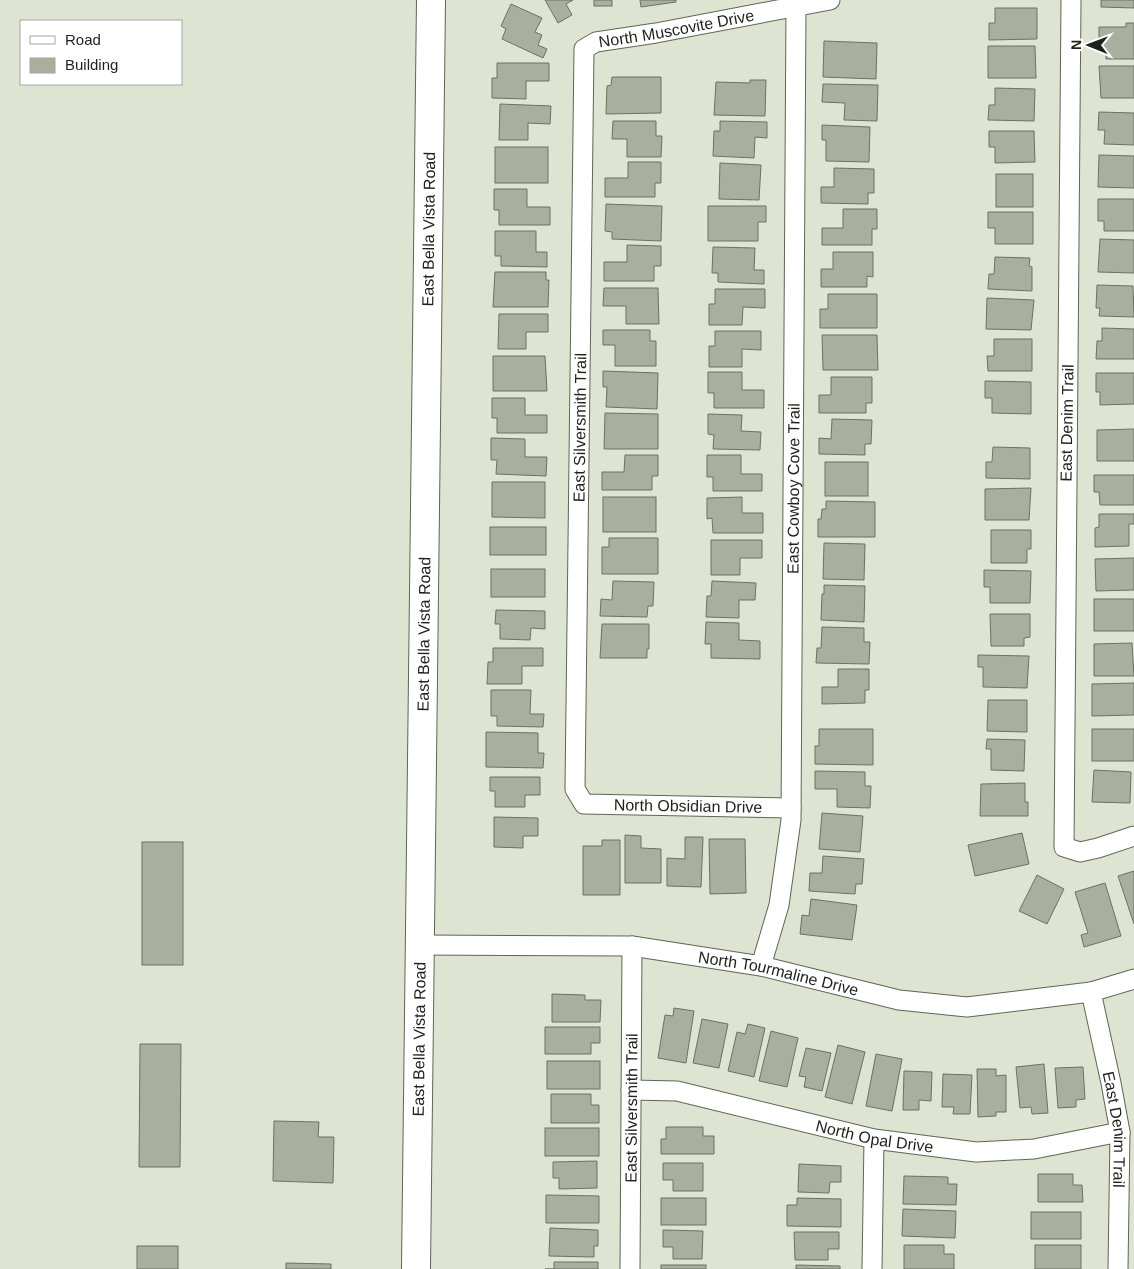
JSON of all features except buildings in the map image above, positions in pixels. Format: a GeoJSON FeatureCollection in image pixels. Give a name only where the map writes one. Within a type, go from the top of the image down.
{"type":"FeatureCollection","features":[{"type":"Feature","properties":{"kind":"street","name":"East Bella Vista Road"},"geometry":{"type":"LineString","coordinates":[[416,1269],[431,0]]}},
{"type":"Feature","properties":{"kind":"street","name":"North Muscovite Drive"},"geometry":{"type":"LineString","coordinates":[[584,49],[596,42],[656,33],[830,0]]}},
{"type":"Feature","properties":{"kind":"street","name":"East Denim Trail"},"geometry":{"type":"LineString","coordinates":[[1071,0],[1064,847],[1080,852],[1134,836]]}},
{"type":"Feature","properties":{"kind":"street","name":"East Cowboy Cove Trail"},"geometry":{"type":"LineString","coordinates":[[762,966],[779,905],[792,820],[796,7]]}},
{"type":"Feature","properties":{"kind":"street","name":"East Silversmith Trail"},"geometry":{"type":"LineString","coordinates":[[584,49],[575,788],[584,804]]}},
{"type":"Feature","properties":{"kind":"street","name":"North Obsidian Drive"},"geometry":{"type":"LineString","coordinates":[[584,804],[791,808]]}},
{"type":"Feature","properties":{"kind":"street","name":"North Tourmaline Drive"},"geometry":{"type":"LineString","coordinates":[[420,945],[632,946],[762,966],[899,1000],[967,1007],[1091,992],[1134,979]]}},
{"type":"Feature","properties":{"kind":"street","name":"East Silversmith Trail"},"geometry":{"type":"LineString","coordinates":[[630,1269],[632,946]]}},
{"type":"Feature","properties":{"kind":"street","name":"East Denim Trail"},"geometry":{"type":"LineString","coordinates":[[1091,992],[1120,1132],[1118,1269]]}},
{"type":"Feature","properties":{"kind":"street","name":"North Opal Drive"},"geometry":{"type":"LineString","coordinates":[[631,1090],[677,1091],[874,1139],[976,1152],[1034,1149],[1120,1132]]}},
{"type":"Feature","properties":{"kind":"street"},"geometry":{"type":"LineString","coordinates":[[872,1269],[874,1139]]}}]}
